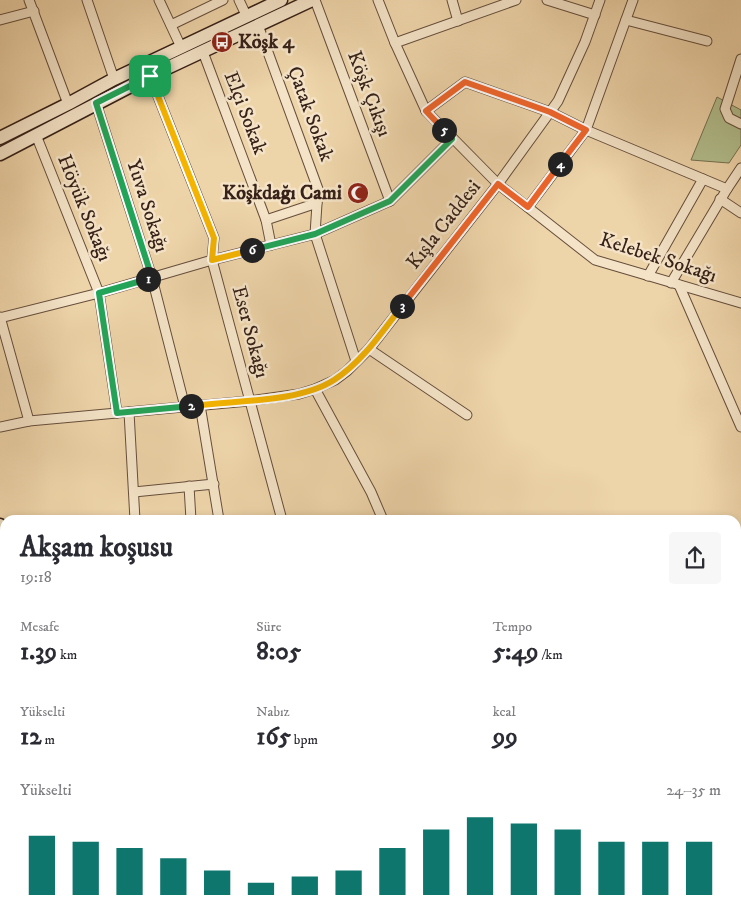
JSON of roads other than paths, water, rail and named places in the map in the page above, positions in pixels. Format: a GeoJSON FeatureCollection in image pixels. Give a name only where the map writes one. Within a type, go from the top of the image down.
{"type":"FeatureCollection","features":[{"type":"Feature","properties":{"kind":"street"},"geometry":{"type":"LineString","coordinates":[[30,0],[68,104]]}},
{"type":"Feature","properties":{"kind":"street"},"geometry":{"type":"LineString","coordinates":[[87,0],[114,79]]}},
{"type":"Feature","properties":{"kind":"street"},"geometry":{"type":"LineString","coordinates":[[159,0],[181,47]]}},
{"type":"Feature","properties":{"kind":"street"},"geometry":{"type":"LineString","coordinates":[[171,26],[223,0]]}},
{"type":"Feature","properties":{"kind":"street"},"geometry":{"type":"LineString","coordinates":[[239,0],[246,15]]}},
{"type":"Feature","properties":{"kind":"street"},"geometry":{"type":"LineString","coordinates":[[0,138],[114,79],[281,0]]}},
{"type":"Feature","properties":{"kind":"street"},"geometry":{"type":"LineString","coordinates":[[0,154],[150,76],[313,0]]}},
{"type":"Feature","properties":{"kind":"street","name":"Köşk Çıkışı"},"geometry":{"type":"LineString","coordinates":[[313,0],[390,201]]}},
{"type":"Feature","properties":{"kind":"street","name":"Kelebek Sokağı"},"geometry":{"type":"LineString","coordinates":[[378,0],[426,111],[498,184],[595,260],[741,303]]}},
{"type":"Feature","properties":{"kind":"street"},"geometry":{"type":"LineString","coordinates":[[452,0],[458,21]]}},
{"type":"Feature","properties":{"kind":"street"},"geometry":{"type":"LineString","coordinates":[[395,43],[514,0]]}},
{"type":"Feature","properties":{"kind":"street"},"geometry":{"type":"LineString","coordinates":[[546,0],[594,15]]}},
{"type":"Feature","properties":{"kind":"street","name":"Kışla Caddesi"},"geometry":{"type":"LineString","coordinates":[[0,427],[29,421],[249,401],[299,394],[335,380],[369,349],[498,184],[558,101],[600,0]]}},
{"type":"Feature","properties":{"kind":"street"},"geometry":{"type":"LineString","coordinates":[[528,207],[586,130],[633,0]]}},
{"type":"Feature","properties":{"kind":"street"},"geometry":{"type":"LineString","coordinates":[[0,20],[34,12]]}},
{"type":"Feature","properties":{"kind":"street"},"geometry":{"type":"LineString","coordinates":[[626,20],[707,41]]}},
{"type":"Feature","properties":{"kind":"street","name":"Çatak Sokak"},"geometry":{"type":"LineString","coordinates":[[258,25],[318,189],[315,234],[356,361]]}},
{"type":"Feature","properties":{"kind":"street","name":"Elçi Sokak"},"geometry":{"type":"LineString","coordinates":[[203,52],[266,220],[271,245]]}},
{"type":"Feature","properties":{"kind":"street"},"geometry":{"type":"LineString","coordinates":[[741,59],[725,109],[729,118],[741,124]]}},
{"type":"Feature","properties":{"kind":"street","name":"Eser Sokağı"},"geometry":{"type":"LineString","coordinates":[[150,76],[214,238],[212,260],[281,515]]}},
{"type":"Feature","properties":{"kind":"street"},"geometry":{"type":"LineString","coordinates":[[426,111],[465,82],[550,112],[586,130],[727,189]]}},
{"type":"Feature","properties":{"kind":"street","name":"Yuva Sokağı"},"geometry":{"type":"LineString","coordinates":[[96,103],[152,278],[185,407]]}},
{"type":"Feature","properties":{"kind":"street","name":"Höyük Sokağı"},"geometry":{"type":"LineString","coordinates":[[36,135],[99,293],[117,413]]}},
{"type":"Feature","properties":{"kind":"street"},"geometry":{"type":"LineString","coordinates":[[29,421],[0,318],[315,234],[390,201],[452,139]]}},
{"type":"Feature","properties":{"kind":"street"},"geometry":{"type":"LineString","coordinates":[[741,168],[720,199],[675,284],[741,427]]}},
{"type":"Feature","properties":{"kind":"street"},"geometry":{"type":"LineString","coordinates":[[648,276],[703,179]]}},
{"type":"Feature","properties":{"kind":"street"},"geometry":{"type":"LineString","coordinates":[[720,199],[741,213]]}},
{"type":"Feature","properties":{"kind":"street"},"geometry":{"type":"LineString","coordinates":[[266,220],[318,203]]}},
{"type":"Feature","properties":{"kind":"street"},"geometry":{"type":"LineString","coordinates":[[369,349],[467,415]]}},
{"type":"Feature","properties":{"kind":"street"},"geometry":{"type":"LineString","coordinates":[[315,389],[371,492],[381,515]]}},
{"type":"Feature","properties":{"kind":"street"},"geometry":{"type":"LineString","coordinates":[[200,405],[218,515]]}},
{"type":"Feature","properties":{"kind":"street"},"geometry":{"type":"LineString","coordinates":[[130,412],[135,515]]}},
{"type":"Feature","properties":{"kind":"street"},"geometry":{"type":"LineString","coordinates":[[134,492],[214,484]]}},
{"type":"Feature","properties":{"kind":"street"},"geometry":{"type":"LineString","coordinates":[[189,486],[191,515]]}},
{"type":"Feature","properties":{"kind":"place","name":"Köşk 4"},"geometry":{"type":"Point","coordinates":[222,42]}},
{"type":"Feature","properties":{"kind":"place","name":"Köşkdağı Cami"},"geometry":{"type":"Point","coordinates":[358,193]}}]}
